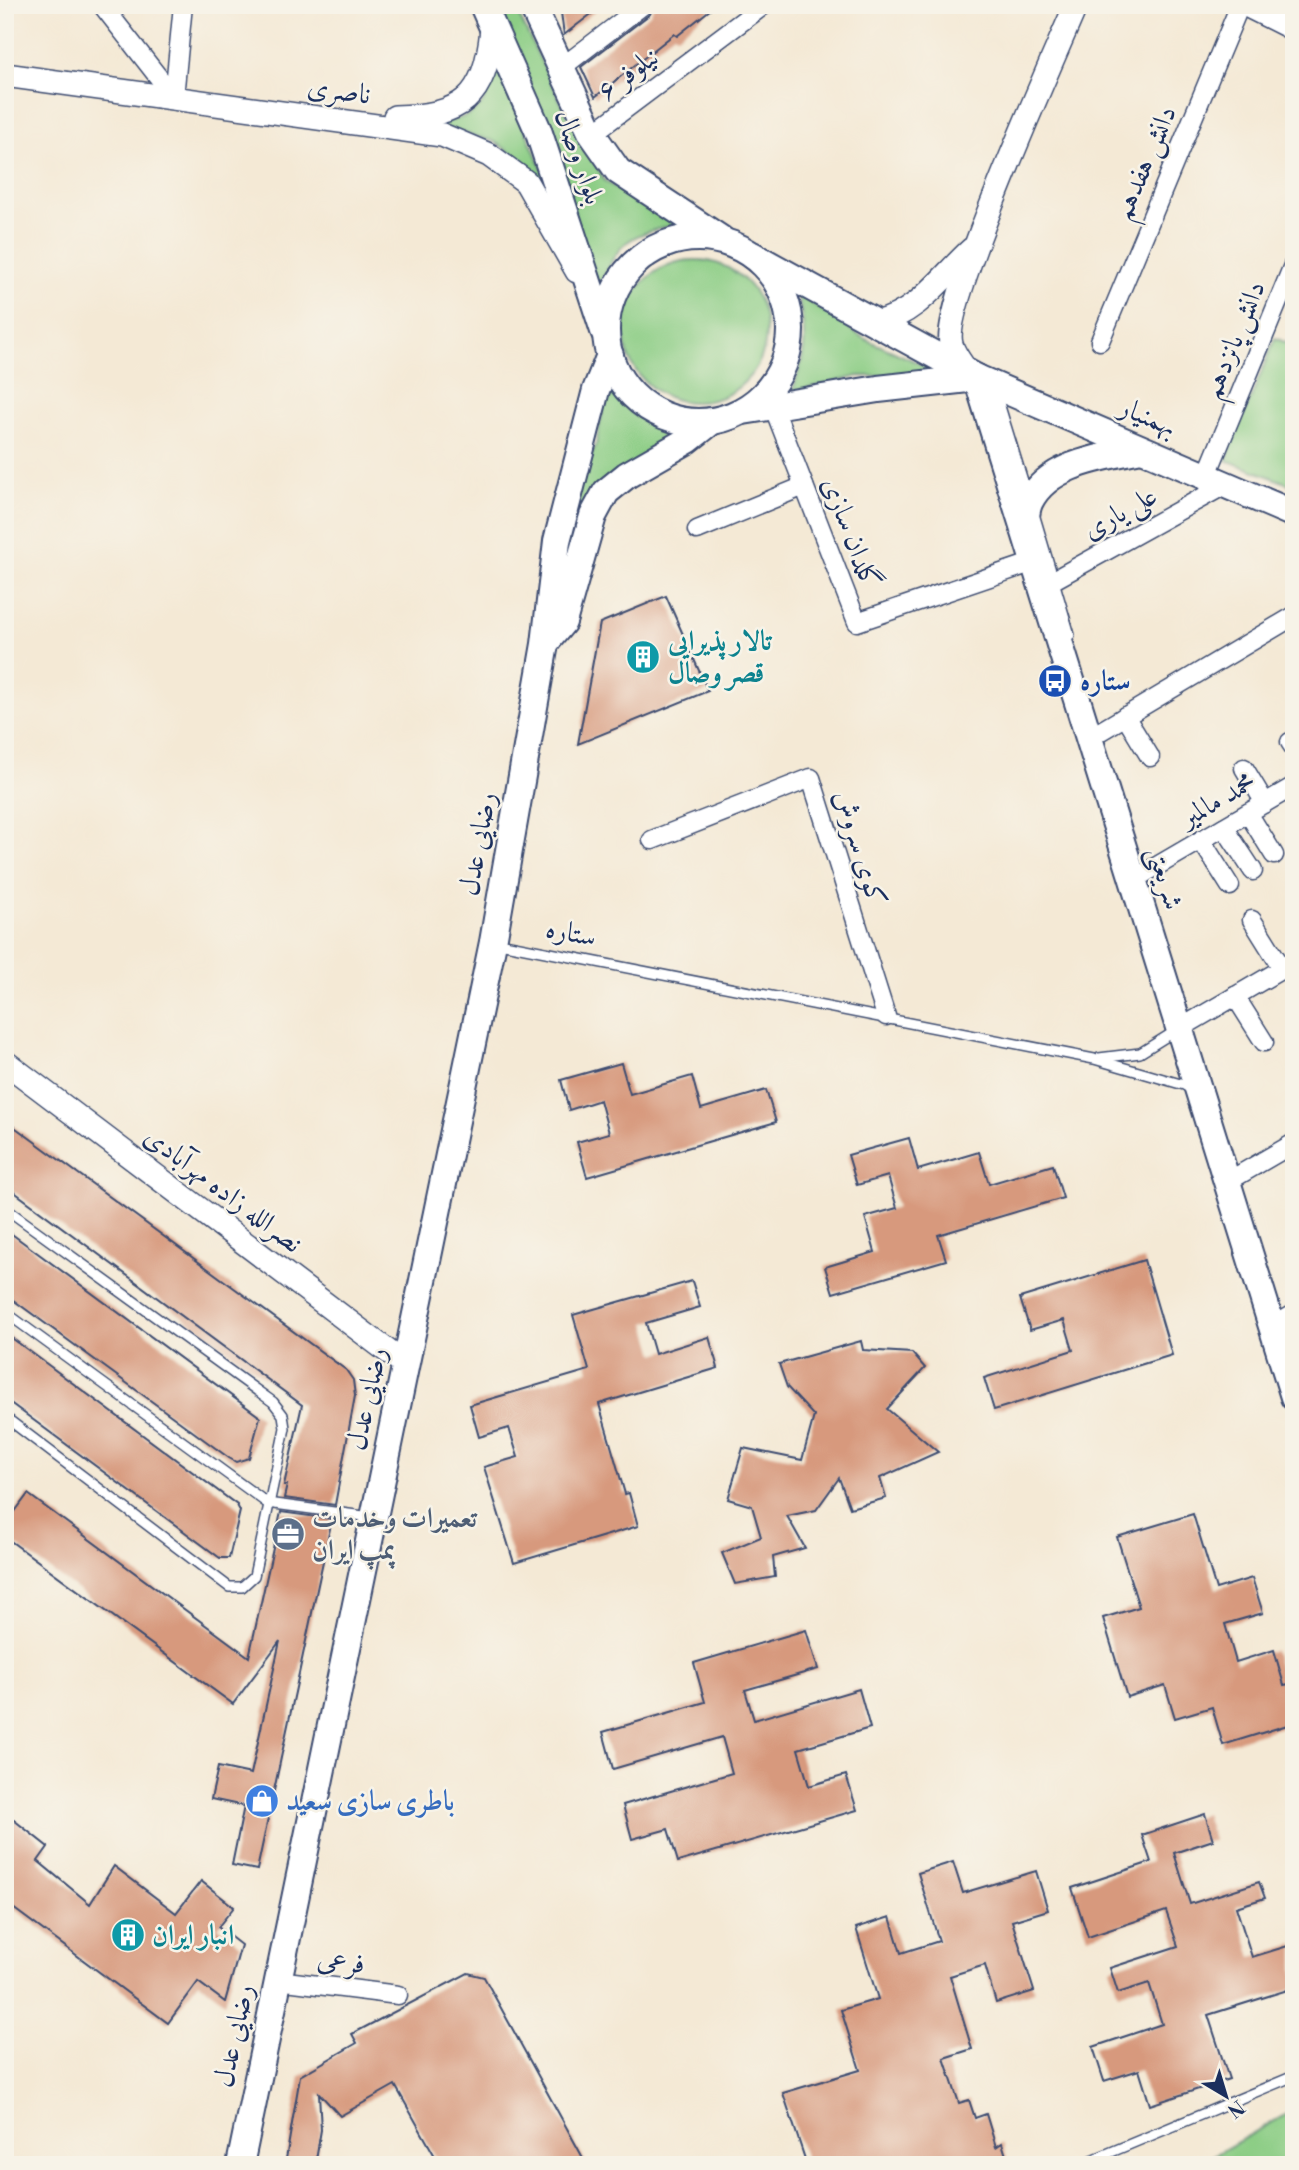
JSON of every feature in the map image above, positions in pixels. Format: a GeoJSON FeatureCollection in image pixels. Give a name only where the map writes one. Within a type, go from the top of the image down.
{"type":"FeatureCollection","features":[{"type":"Feature","properties":{"kind":"main road","name":"بلوار وصال"},"geometry":{"type":"LineString","coordinates":[[532,5],[592,134],[618,171],[725,242]]}},
{"type":"Feature","properties":{"kind":"main road","name":"بلوار وصال"},"geometry":{"type":"LineString","coordinates":[[487,17],[538,130],[608,344]]}},
{"type":"Feature","properties":{"kind":"main road"},"geometry":{"type":"LineString","coordinates":[[742,411],[766,392],[783,366],[790,335],[787,304],[774,276],[752,255],[725,242],[686,239],[667,243],[641,257],[617,287],[609,305],[608,344],[612,365],[628,391],[652,411],[681,421],[712,421],[742,411],[773,406],[979,378]]}},
{"type":"Feature","properties":{"kind":"main road","name":"بهمنیار"},"geometry":{"type":"LineString","coordinates":[[752,255],[979,378],[1294,514]]}},
{"type":"Feature","properties":{"kind":"main road","name":"رضایی عدل"},"geometry":{"type":"LineString","coordinates":[[240,2165],[493,942],[545,644],[557,541],[608,344]]}},
{"type":"Feature","properties":{"kind":"main road","name":"شریعتی"},"geometry":{"type":"LineString","coordinates":[[979,378],[1024,528],[1097,733],[1141,876],[1184,1026],[1199,1094],[1282,1321],[1294,1397]]}},
{"type":"Feature","properties":{"kind":"main road"},"geometry":{"type":"LineString","coordinates":[[545,644],[563,622],[593,516],[606,492],[627,475],[688,440],[712,421]]}},
{"type":"Feature","properties":{"kind":"main road"},"geometry":{"type":"LineString","coordinates":[[1024,528],[1029,501],[1047,480],[1070,467],[1141,449]]}},
{"type":"Feature","properties":{"kind":"street"},"geometry":{"type":"LineString","coordinates":[[102,5],[174,97]]}},
{"type":"Feature","properties":{"kind":"street"},"geometry":{"type":"LineString","coordinates":[[174,97],[183,5]]}},
{"type":"Feature","properties":{"kind":"street"},"geometry":{"type":"LineString","coordinates":[[561,68],[643,5]]}},
{"type":"Feature","properties":{"kind":"street","name":"نیلوفر ۶"},"geometry":{"type":"LineString","coordinates":[[592,134],[764,5]]}},
{"type":"Feature","properties":{"kind":"street"},"geometry":{"type":"LineString","coordinates":[[979,378],[950,344],[953,315],[977,244],[1076,5]]}},
{"type":"Feature","properties":{"kind":"street","name":"دانش هفدهم"},"geometry":{"type":"LineString","coordinates":[[1100,341],[1240,5]]}},
{"type":"Feature","properties":{"kind":"street"},"geometry":{"type":"LineString","coordinates":[[1246,5],[1294,29]]}},
{"type":"Feature","properties":{"kind":"street"},"geometry":{"type":"LineString","coordinates":[[346,122],[424,116],[447,112],[465,102],[480,79],[490,52],[487,17]]}},
{"type":"Feature","properties":{"kind":"street","name":"ناصری"},"geometry":{"type":"LineString","coordinates":[[5,75],[442,135],[489,155],[526,182],[590,292]]}},
{"type":"Feature","properties":{"kind":"street"},"geometry":{"type":"LineString","coordinates":[[876,323],[896,318],[923,300],[977,244]]}},
{"type":"Feature","properties":{"kind":"street","name":"دانش پانزدهم"},"geometry":{"type":"LineString","coordinates":[[1216,481],[1294,263]]}},
{"type":"Feature","properties":{"kind":"street","name":"گلدان سازی"},"geometry":{"type":"LineString","coordinates":[[773,406],[857,622],[1043,576]]}},
{"type":"Feature","properties":{"kind":"street","name":"علی یاری"},"geometry":{"type":"LineString","coordinates":[[1043,576],[1216,481]]}},
{"type":"Feature","properties":{"kind":"street"},"geometry":{"type":"LineString","coordinates":[[697,530],[804,486]]}},
{"type":"Feature","properties":{"kind":"street"},"geometry":{"type":"LineString","coordinates":[[1097,733],[1294,616]]}},
{"type":"Feature","properties":{"kind":"street"},"geometry":{"type":"LineString","coordinates":[[1125,716],[1150,757]]}},
{"type":"Feature","properties":{"kind":"street"},"geometry":{"type":"LineString","coordinates":[[1244,768],[1265,803]]}},
{"type":"Feature","properties":{"kind":"street","name":"کوی سروش"},"geometry":{"type":"LineString","coordinates":[[652,839],[811,778],[886,1016]]}},
{"type":"Feature","properties":{"kind":"street","name":"محمد مالمیر"},"geometry":{"type":"LineString","coordinates":[[1141,876],[1294,786]]}},
{"type":"Feature","properties":{"kind":"street"},"geometry":{"type":"LineString","coordinates":[[1248,813],[1274,855]]}},
{"type":"Feature","properties":{"kind":"street"},"geometry":{"type":"LineString","coordinates":[[1224,827],[1253,871]]}},
{"type":"Feature","properties":{"kind":"street"},"geometry":{"type":"LineString","coordinates":[[1201,840],[1230,886]]}},
{"type":"Feature","properties":{"kind":"street"},"geometry":{"type":"LineString","coordinates":[[1184,1026],[1288,965],[1252,920]]}},
{"type":"Feature","properties":{"kind":"street"},"geometry":{"type":"LineString","coordinates":[[1235,996],[1264,1042]]}},
{"type":"Feature","properties":{"kind":"street","name":"نصرالله زاده مهرآبادی"},"geometry":{"type":"LineString","coordinates":[[5,1062],[406,1366]]}},
{"type":"Feature","properties":{"kind":"street"},"geometry":{"type":"LineString","coordinates":[[1232,1179],[1294,1143]]}},
{"type":"Feature","properties":{"kind":"street","name":"فرعی"},"geometry":{"type":"LineString","coordinates":[[278,1980],[398,1995]]}},
{"type":"Feature","properties":{"kind":"lane"},"geometry":{"type":"LineString","coordinates":[[979,378],[1029,501],[1043,576],[1073,643]]}},
{"type":"Feature","properties":{"kind":"lane"},"geometry":{"type":"LineString","coordinates":[[1162,936],[1184,1026],[1232,1179]]}},
{"type":"Feature","properties":{"kind":"lane","name":"ستاره"},"geometry":{"type":"LineString","coordinates":[[493,942],[886,1016],[1094,1059],[1184,1085],[1199,1094]]}},
{"type":"Feature","properties":{"kind":"lane","name":"ستاره"},"geometry":{"type":"LineString","coordinates":[[1094,1059],[1140,1053],[1184,1026]]}},
{"type":"Feature","properties":{"kind":"lane"},"geometry":{"type":"LineString","coordinates":[[5,1208],[274,1402],[283,1415],[285,1428],[267,1503],[254,1576],[242,1587],[229,1587],[5,1417]]}},
{"type":"Feature","properties":{"kind":"lane"},"geometry":{"type":"LineString","coordinates":[[5,1312],[267,1503],[374,1517]]}},
{"type":"Feature","properties":{"kind":"lane"},"geometry":{"type":"LineString","coordinates":[[1282,1321],[1294,1362]]}},
{"type":"Feature","properties":{"kind":"lane"},"geometry":{"type":"LineString","coordinates":[[1080,2165],[1294,2076]]}},
{"type":"Feature","properties":{"kind":"green space"},"geometry":{"type":"Polygon","coordinates":[[[496,5],[514,5],[569,119],[605,181],[675,225],[644,233],[625,244],[598,290],[496,5]]]}},
{"type":"Feature","properties":{"kind":"green space"},"geometry":{"type":"Polygon","coordinates":[[[494,58],[553,194],[524,161],[493,141],[431,124],[462,118],[479,107],[489,88],[494,58]]]}},
{"type":"Feature","properties":{"kind":"green space"},"geometry":{"type":"Polygon","coordinates":[[[695,260],[722,265],[745,281],[761,304],[766,331],[761,358],[745,381],[722,397],[695,402],[668,397],[645,381],[629,358],[624,331],[629,304],[645,281],[668,265],[695,260]]]}},
{"type":"Feature","properties":{"kind":"green space"},"geometry":{"type":"Polygon","coordinates":[[[797,293],[865,339],[950,377],[859,376],[792,392],[801,364],[804,342],[797,293]]]}},
{"type":"Feature","properties":{"kind":"green space"},"geometry":{"type":"Polygon","coordinates":[[[1275,338],[1294,346],[1294,486],[1226,460],[1275,338]]]}},
{"type":"Feature","properties":{"kind":"green space"},"geometry":{"type":"Polygon","coordinates":[[[608,384],[637,417],[678,435],[594,490],[580,508],[566,544],[577,491],[596,444],[608,384]]]}},
{"type":"Feature","properties":{"kind":"green space"},"geometry":{"type":"Polygon","coordinates":[[[1294,2110],[1294,2165],[1197,2165],[1294,2110]]]}},
{"type":"Feature","properties":{"kind":"building"},"geometry":{"type":"Polygon","coordinates":[[[560,5],[603,5],[564,35],[560,5]]]}},
{"type":"Feature","properties":{"kind":"building"},"geometry":{"type":"Polygon","coordinates":[[[654,5],[716,5],[677,36],[674,34],[595,97],[581,67],[650,14],[654,5]]]}},
{"type":"Feature","properties":{"kind":"building","name":"تالار پذیرایی قصر وصال"},"geometry":{"type":"Polygon","coordinates":[[[666,596],[708,691],[578,744],[600,623],[666,596]]]}},
{"type":"Feature","properties":{"kind":"building"},"geometry":{"type":"Polygon","coordinates":[[[621,1063],[630,1094],[692,1076],[701,1109],[766,1090],[776,1122],[587,1177],[577,1142],[609,1133],[600,1100],[569,1110],[561,1080],[621,1063]]]}},
{"type":"Feature","properties":{"kind":"building"},"geometry":{"type":"Polygon","coordinates":[[[5,1120],[346,1370],[353,1380],[355,1396],[335,1505],[284,1498],[287,1485],[284,1485],[302,1405],[5,1185],[5,1120]]]}},
{"type":"Feature","properties":{"kind":"building"},"geometry":{"type":"Polygon","coordinates":[[[909,1138],[918,1170],[979,1152],[989,1184],[1053,1165],[1063,1198],[938,1235],[946,1260],[833,1293],[825,1267],[875,1252],[865,1217],[897,1208],[888,1176],[857,1185],[848,1155],[909,1138]]]}},
{"type":"Feature","properties":{"kind":"building"},"geometry":{"type":"Polygon","coordinates":[[[5,1229],[260,1417],[249,1458],[236,1462],[229,1458],[5,1294],[5,1229]]]}},
{"type":"Feature","properties":{"kind":"building"},"geometry":{"type":"Polygon","coordinates":[[[1144,1260],[1172,1355],[994,1410],[984,1378],[1073,1350],[1064,1320],[1030,1330],[1020,1298],[1144,1260]]]}},
{"type":"Feature","properties":{"kind":"building"},"geometry":{"type":"Polygon","coordinates":[[[692,1281],[700,1307],[646,1323],[655,1354],[709,1337],[718,1368],[599,1404],[625,1494],[629,1493],[638,1526],[514,1563],[484,1467],[518,1457],[509,1428],[479,1437],[470,1405],[589,1370],[573,1315],[692,1281]]]}},
{"type":"Feature","properties":{"kind":"building"},"geometry":{"type":"Polygon","coordinates":[[[5,1333],[237,1505],[240,1511],[229,1558],[220,1558],[5,1399],[5,1333]]]}},
{"type":"Feature","properties":{"kind":"building"},"geometry":{"type":"Polygon","coordinates":[[[861,1341],[863,1350],[912,1353],[925,1368],[887,1409],[938,1452],[880,1478],[886,1498],[850,1508],[839,1478],[816,1510],[787,1516],[805,1548],[773,1557],[775,1577],[735,1584],[722,1553],[761,1537],[752,1506],[728,1499],[743,1448],[802,1460],[814,1416],[787,1387],[779,1364],[861,1341]]]}},
{"type":"Feature","properties":{"kind":"building"},"geometry":{"type":"Polygon","coordinates":[[[28,1494],[249,1657],[281,1512],[332,1519],[257,1870],[232,1865],[244,1806],[211,1799],[218,1767],[251,1774],[280,1641],[233,1704],[5,1537],[5,1525],[28,1494]]]}},
{"type":"Feature","properties":{"kind":"building"},"geometry":{"type":"Polygon","coordinates":[[[1193,1514],[1216,1589],[1252,1578],[1263,1613],[1225,1624],[1236,1662],[1274,1650],[1284,1685],[1294,1683],[1294,1723],[1223,1745],[1212,1707],[1175,1718],[1165,1685],[1127,1697],[1103,1618],[1139,1607],[1117,1537],[1193,1514]]]}},
{"type":"Feature","properties":{"kind":"building"},"geometry":{"type":"Polygon","coordinates":[[[806,1630],[818,1669],[745,1690],[754,1720],[859,1689],[870,1728],[798,1749],[809,1786],[846,1775],[857,1810],[678,1862],[668,1829],[632,1839],[623,1805],[732,1773],[722,1737],[613,1769],[603,1732],[705,1702],[694,1663],[806,1630]]]}},
{"type":"Feature","properties":{"kind":"building","name":"انبار ایران"},"geometry":{"type":"Polygon","coordinates":[[[5,1813],[48,1847],[38,1861],[90,1904],[114,1866],[176,1913],[201,1881],[234,1907],[218,1927],[241,1945],[225,2002],[198,1982],[168,2023],[5,1902],[5,1813]]]}},
{"type":"Feature","properties":{"kind":"building"},"geometry":{"type":"Polygon","coordinates":[[[1205,1814],[1213,1840],[1174,1853],[1190,1904],[1259,1882],[1265,1898],[1236,1907],[1252,1957],[1294,1944],[1294,1988],[1208,2015],[1229,2079],[1150,2105],[1139,2070],[1104,2081],[1093,2047],[1162,2024],[1149,1983],[1118,1993],[1110,1968],[1178,1946],[1166,1911],[1088,1937],[1072,1888],[1151,1862],[1142,1835],[1205,1814]]]}},
{"type":"Feature","properties":{"kind":"building"},"geometry":{"type":"Polygon","coordinates":[[[953,1862],[963,1893],[1036,1871],[1048,1910],[1012,1921],[1034,1991],[996,2003],[985,1965],[950,1976],[972,2049],[944,2058],[959,2103],[969,2100],[975,2118],[986,2114],[996,2147],[1002,2143],[1009,2165],[807,2165],[783,2093],[860,2070],[841,2010],[878,1999],[856,1928],[890,1917],[901,1953],[939,1941],[918,1873],[953,1862]]]}},
{"type":"Feature","properties":{"kind":"building"},"geometry":{"type":"Polygon","coordinates":[[[468,1973],[484,1977],[587,2165],[440,2165],[395,2085],[340,2116],[319,2093],[321,2130],[315,2165],[285,2165],[300,2076],[357,2043],[352,2034],[468,1973]]]}},
{"type":"Feature","properties":{"kind":"place","name":"تالار پذیرایی قصر وصال"},"geometry":{"type":"Point","coordinates":[643,657]}},
{"type":"Feature","properties":{"kind":"place","name":"ستاره"},"geometry":{"type":"Point","coordinates":[1055,681]}},
{"type":"Feature","properties":{"kind":"place","name":"تعمیرات وخدمات پمپ ایران"},"geometry":{"type":"Point","coordinates":[288,1534]}},
{"type":"Feature","properties":{"kind":"place","name":"باطری سازی سعید"},"geometry":{"type":"Point","coordinates":[262,1801]}},
{"type":"Feature","properties":{"kind":"place","name":"انبار ایران"},"geometry":{"type":"Point","coordinates":[128,1935]}}]}
